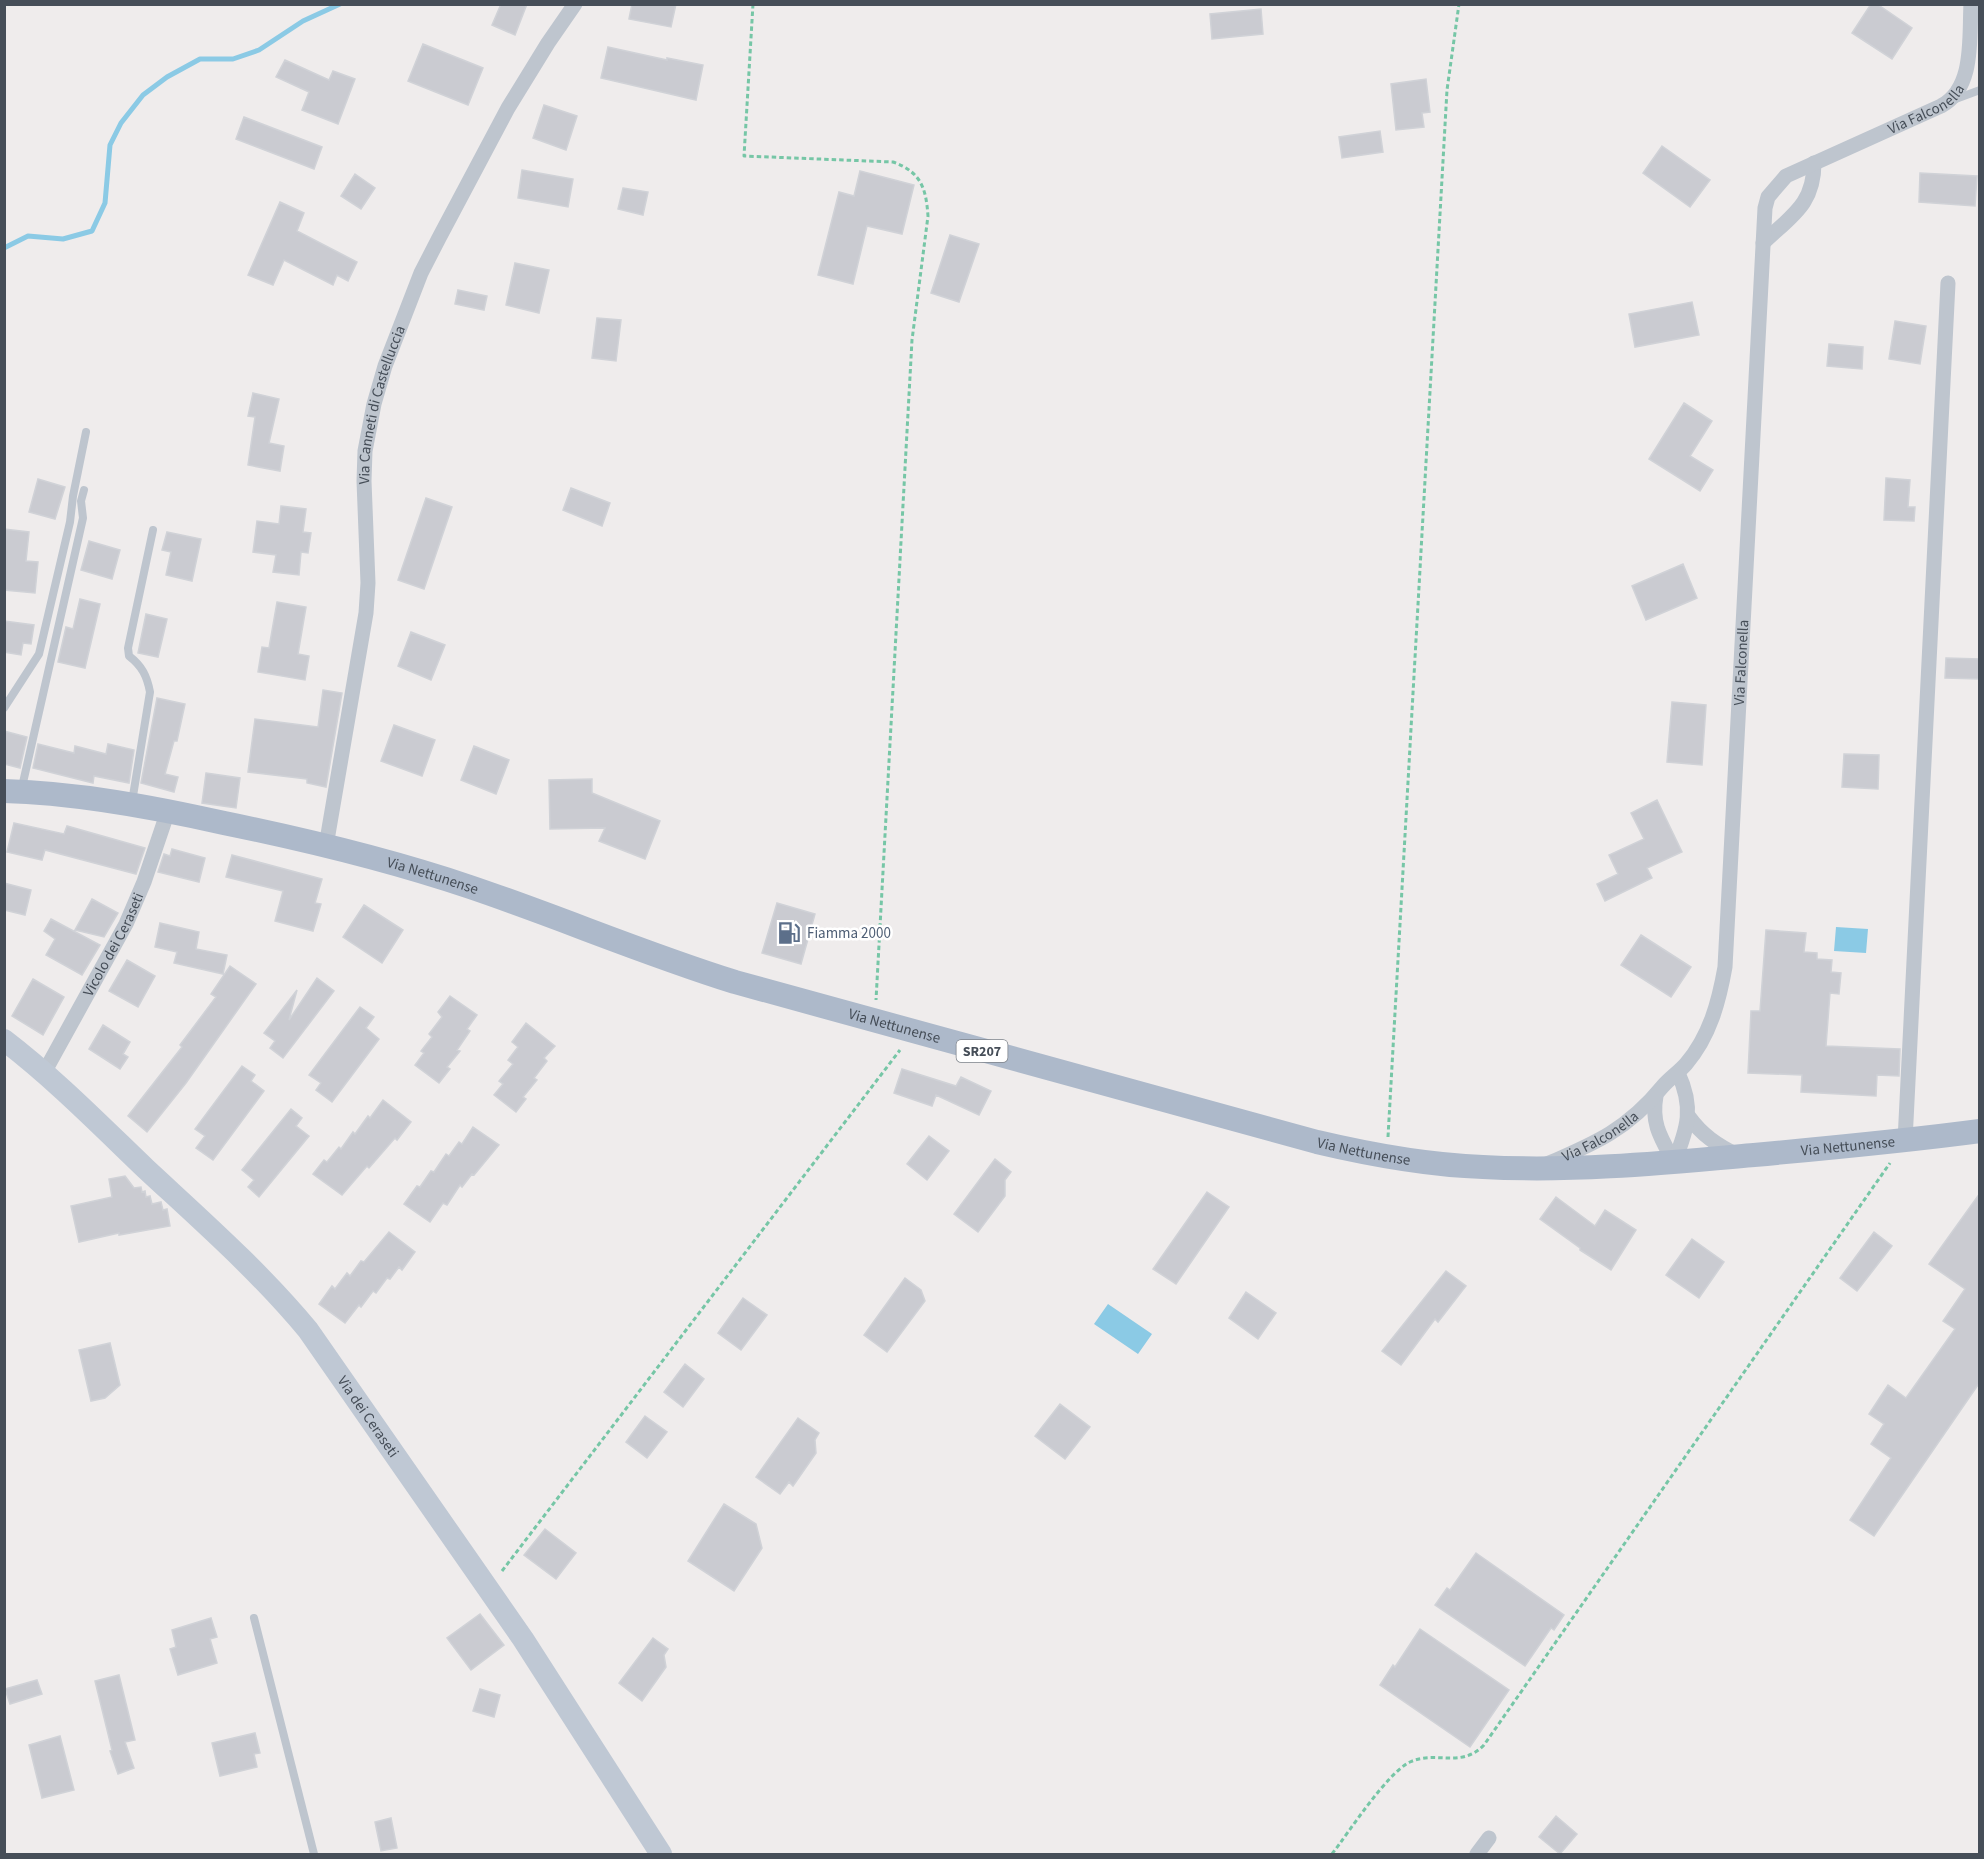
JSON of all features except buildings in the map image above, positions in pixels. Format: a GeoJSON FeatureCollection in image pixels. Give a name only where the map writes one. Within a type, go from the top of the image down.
{"type":"FeatureCollection","features":[{"type":"Feature","properties":{"kind":"main road","name":"Via Nettunense"},"geometry":{"type":"LineString","coordinates":[[13,792],[168,811],[326,846],[470,887],[691,968],[914,1032],[1317,1142],[1387,1157],[1457,1166],[1598,1167],[1905,1142],[1980,1131]]}},
{"type":"Feature","properties":{"kind":"street","name":"Via Canneti di Castelluccia"},"geometry":{"type":"LineString","coordinates":[[326,846],[366,613],[368,583],[364,466],[368,428],[379,385],[421,273],[434,247],[508,108],[574,4]]}},
{"type":"Feature","properties":{"kind":"street","name":"Via Falconella"},"geometry":{"type":"LineString","coordinates":[[1538,1168],[1604,1138],[1629,1122],[1688,1062],[1709,1026],[1720,999],[1725,967],[1763,243],[1768,197],[1775,185],[1786,176],[1949,101],[1960,88],[1966,73],[1971,4]]}},
{"type":"Feature","properties":{"kind":"street"},"geometry":{"type":"LineString","coordinates":[[1763,243],[1801,207],[1811,192],[1814,162]]}},
{"type":"Feature","properties":{"kind":"street"},"geometry":{"type":"LineString","coordinates":[[1905,1142],[1948,283]]}},
{"type":"Feature","properties":{"kind":"street","name":"Vicolo dei Ceraseti"},"geometry":{"type":"LineString","coordinates":[[45,1071],[126,924],[144,882],[168,811]]}},
{"type":"Feature","properties":{"kind":"street","name":"Via dei Ceraseti"},"geometry":{"type":"LineString","coordinates":[[4,1040],[45,1071],[229,1245],[289,1306],[321,1346],[489,1588],[661,1854]]}},
{"type":"Feature","properties":{"kind":"street"},"geometry":{"type":"LineString","coordinates":[[1674,1162],[1689,1117],[1685,1089],[1678,1073]]}},
{"type":"Feature","properties":{"kind":"street","name":"Via Falconella"},"geometry":{"type":"LineString","coordinates":[[1656,1096],[1654,1118],[1660,1136],[1674,1162]]}},
{"type":"Feature","properties":{"kind":"street"},"geometry":{"type":"LineString","coordinates":[[1689,1117],[1698,1131],[1714,1143],[1739,1156]]}},
{"type":"Feature","properties":{"kind":"street"},"geometry":{"type":"LineString","coordinates":[[1477,1854],[1489,1838]]}},
{"type":"Feature","properties":{"kind":"lane"},"geometry":{"type":"LineString","coordinates":[[1949,101],[1980,90]]}},
{"type":"Feature","properties":{"kind":"lane"},"geometry":{"type":"LineString","coordinates":[[4,708],[39,654],[70,522],[86,432]]}},
{"type":"Feature","properties":{"kind":"lane"},"geometry":{"type":"LineString","coordinates":[[13,792],[83,518],[81,501],[84,490]]}},
{"type":"Feature","properties":{"kind":"lane"},"geometry":{"type":"LineString","coordinates":[[131,805],[150,692],[147,678],[139,664],[129,656],[128,648],[153,530]]}},
{"type":"Feature","properties":{"kind":"lane"},"geometry":{"type":"LineString","coordinates":[[254,1618],[314,1854]]}},
{"type":"Feature","properties":{"kind":"path"},"geometry":{"type":"LineString","coordinates":[[753,4],[744,156],[892,162],[906,168],[918,178],[927,197],[928,216],[912,340],[875,1021]]}},
{"type":"Feature","properties":{"kind":"path"},"geometry":{"type":"LineString","coordinates":[[1387,1157],[1446,112],[1459,4]]}},
{"type":"Feature","properties":{"kind":"path"},"geometry":{"type":"LineString","coordinates":[[489,1588],[914,1032]]}},
{"type":"Feature","properties":{"kind":"path"},"geometry":{"type":"LineString","coordinates":[[1332,1854],[1387,1781],[1407,1763],[1425,1758],[1471,1756],[1484,1745],[1905,1142]]}},
{"type":"Feature","properties":{"kind":"water"},"geometry":{"type":"Polygon","coordinates":[[[1836,927],[1868,929],[1866,953],[1834,951],[1836,927]]]}},
{"type":"Feature","properties":{"kind":"water"},"geometry":{"type":"Polygon","coordinates":[[[1108,1304],[1152,1334],[1138,1354],[1094,1324],[1108,1304]]]}},
{"type":"Feature","properties":{"kind":"waterway"},"geometry":{"type":"LineString","coordinates":[[4,248],[28,236],[63,239],[92,231],[105,203],[110,145],[121,123],[143,95],[167,77],[200,59],[233,59],[259,50],[303,21],[340,4]]}},
{"type":"Feature","properties":{"kind":"place","name":"Fiamma 2000"},"geometry":{"type":"Point","coordinates":[789,933]}}]}
